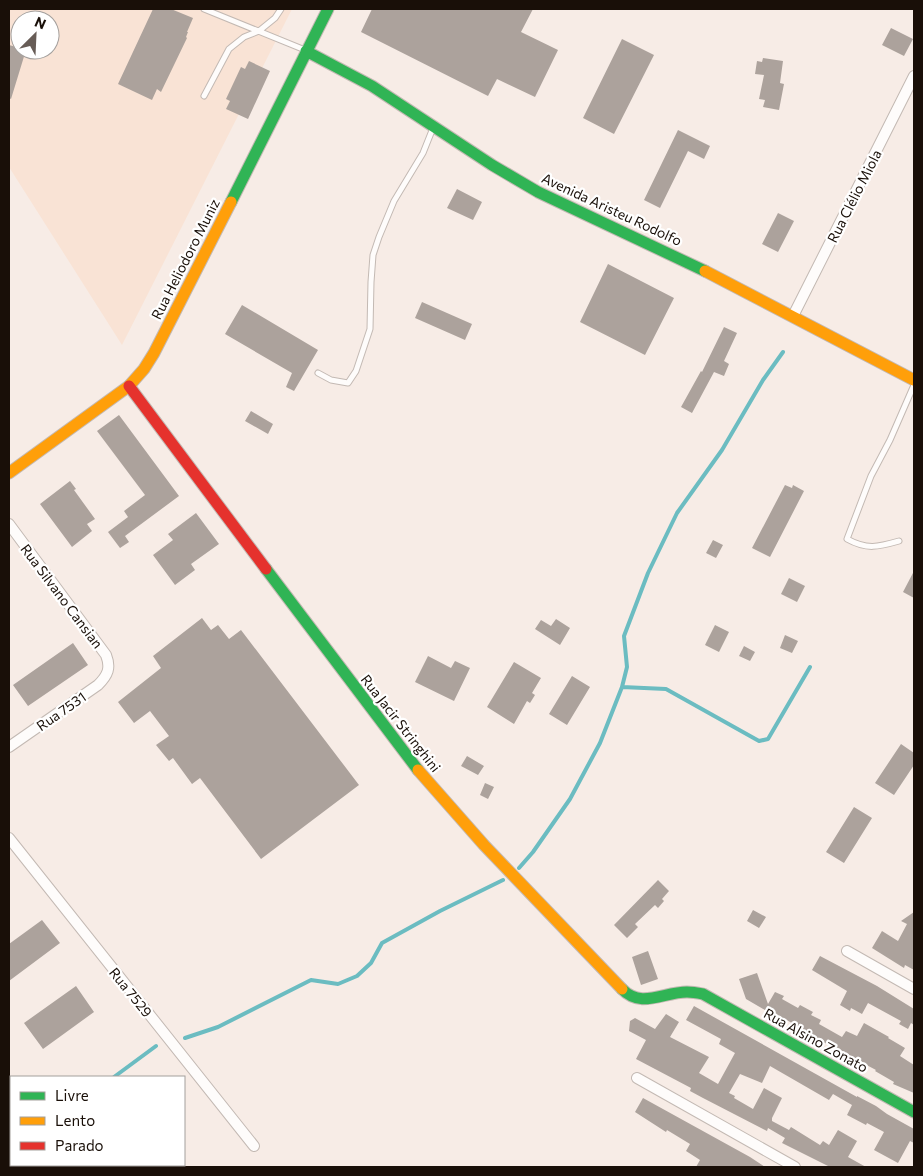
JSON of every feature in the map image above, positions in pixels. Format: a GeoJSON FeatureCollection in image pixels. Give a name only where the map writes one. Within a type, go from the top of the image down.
{"type":"FeatureCollection","features":[{"type":"Feature","properties":{"kind":"street","name":"Rua Heliodoro Muniz"},"geometry":{"type":"LineString","coordinates":[[9,473],[128,386],[144,369],[154,353],[328,9]]}},
{"type":"Feature","properties":{"kind":"street","name":"Avenida Aristeu Rodolfo"},"geometry":{"type":"LineString","coordinates":[[306,51],[372,86],[434,128],[538,192],[688,262],[914,380]]}},
{"type":"Feature","properties":{"kind":"street","name":"Rua Clélio Miola"},"geometry":{"type":"LineString","coordinates":[[793,316],[914,76]]}},
{"type":"Feature","properties":{"kind":"street","name":"Rua Jacir Stringhini"},"geometry":{"type":"LineString","coordinates":[[128,386],[404,752],[460,820],[625,992],[635,998],[644,1000],[686,992],[703,994]]}},
{"type":"Feature","properties":{"kind":"street","name":"Rua Silvano Cansian"},"geometry":{"type":"LineString","coordinates":[[9,524],[106,655],[109,671]]}},
{"type":"Feature","properties":{"kind":"street","name":"Rua 7531"},"geometry":{"type":"LineString","coordinates":[[9,747],[98,685],[109,671]]}},
{"type":"Feature","properties":{"kind":"street","name":"Rua 7529"},"geometry":{"type":"LineString","coordinates":[[9,838],[254,1146]]}},
{"type":"Feature","properties":{"kind":"street"},"geometry":{"type":"LineString","coordinates":[[846,951],[914,989]]}},
{"type":"Feature","properties":{"kind":"street","name":"Rua Alsino Zonato"},"geometry":{"type":"LineString","coordinates":[[703,994],[914,1112]]}},
{"type":"Feature","properties":{"kind":"street"},"geometry":{"type":"LineString","coordinates":[[637,1078],[795,1167]]}},
{"type":"Feature","properties":{"kind":"lane"},"geometry":{"type":"LineString","coordinates":[[204,9],[306,51]]}},
{"type":"Feature","properties":{"kind":"lane"},"geometry":{"type":"LineString","coordinates":[[204,96],[229,49],[244,37],[259,31],[275,18],[281,9]]}},
{"type":"Feature","properties":{"kind":"lane"},"geometry":{"type":"LineString","coordinates":[[318,373],[331,380],[348,383],[356,371],[370,329],[373,256],[379,237],[394,201],[423,153],[434,128]]}},
{"type":"Feature","properties":{"kind":"lane"},"geometry":{"type":"LineString","coordinates":[[899,541],[881,546],[860,546],[847,539],[871,476],[890,440],[914,385]]}},
{"type":"Feature","properties":{"kind":"shaded area"},"geometry":{"type":"Polygon","coordinates":[[[9,9],[292,9],[122,345],[9,167],[9,9]]]}},
{"type":"Feature","properties":{"kind":"building"},"geometry":{"type":"Polygon","coordinates":[[[153,9],[171,9],[193,18],[187,32],[187,38],[161,92],[157,89],[152,100],[118,84],[153,9]]]}},
{"type":"Feature","properties":{"kind":"building"},"geometry":{"type":"Polygon","coordinates":[[[372,9],[533,9],[521,32],[558,50],[535,97],[497,79],[488,96],[361,32],[372,9]]]}},
{"type":"Feature","properties":{"kind":"building"},"geometry":{"type":"Polygon","coordinates":[[[891,28],[913,39],[904,56],[882,45],[891,28]]]}},
{"type":"Feature","properties":{"kind":"building"},"geometry":{"type":"Polygon","coordinates":[[[622,39],[654,55],[614,134],[583,118],[622,39]]]}},
{"type":"Feature","properties":{"kind":"building"},"geometry":{"type":"Polygon","coordinates":[[[9,45],[10,60],[23,60],[11,99],[9,98],[9,45]]]}},
{"type":"Feature","properties":{"kind":"building"},"geometry":{"type":"Polygon","coordinates":[[[763,58],[783,61],[780,83],[784,84],[779,110],[763,107],[765,100],[759,99],[764,75],[755,74],[757,61],[762,62],[763,58]]]}},
{"type":"Feature","properties":{"kind":"building"},"geometry":{"type":"Polygon","coordinates":[[[249,61],[270,71],[248,119],[226,109],[230,101],[226,99],[241,67],[245,69],[249,61]]]}},
{"type":"Feature","properties":{"kind":"building"},"geometry":{"type":"Polygon","coordinates":[[[678,130],[710,146],[704,159],[688,151],[660,208],[644,200],[678,130]]]}},
{"type":"Feature","properties":{"kind":"building"},"geometry":{"type":"Polygon","coordinates":[[[457,189],[482,202],[473,220],[447,208],[457,189]]]}},
{"type":"Feature","properties":{"kind":"building"},"geometry":{"type":"Polygon","coordinates":[[[778,213],[794,221],[778,252],[762,244],[778,213]]]}},
{"type":"Feature","properties":{"kind":"building"},"geometry":{"type":"Polygon","coordinates":[[[608,264],[674,298],[645,355],[580,322],[608,264]]]}},
{"type":"Feature","properties":{"kind":"building"},"geometry":{"type":"Polygon","coordinates":[[[422,302],[472,324],[465,340],[415,318],[422,302]]]}},
{"type":"Feature","properties":{"kind":"building"},"geometry":{"type":"Polygon","coordinates":[[[242,305],[318,350],[294,391],[286,387],[292,373],[225,334],[242,305]]]}},
{"type":"Feature","properties":{"kind":"building"},"geometry":{"type":"Polygon","coordinates":[[[724,327],[737,333],[724,361],[729,364],[724,376],[714,372],[692,413],[681,407],[702,372],[724,327]]]}},
{"type":"Feature","properties":{"kind":"building"},"geometry":{"type":"Polygon","coordinates":[[[251,411],[273,424],[268,434],[245,421],[251,411]]]}},
{"type":"Feature","properties":{"kind":"building"},"geometry":{"type":"Polygon","coordinates":[[[119,415],[179,496],[125,536],[129,542],[120,548],[108,532],[128,517],[124,511],[145,495],[97,431],[119,415]]]}},
{"type":"Feature","properties":{"kind":"building"},"geometry":{"type":"Polygon","coordinates":[[[70,481],[76,489],[74,490],[95,519],[87,524],[92,531],[72,547],[40,504],[70,481]]]}},
{"type":"Feature","properties":{"kind":"building"},"geometry":{"type":"Polygon","coordinates":[[[785,485],[792,488],[793,485],[804,491],[770,557],[752,548],[785,485]]]}},
{"type":"Feature","properties":{"kind":"building"},"geometry":{"type":"Polygon","coordinates":[[[196,513],[219,544],[191,564],[195,570],[175,585],[153,555],[173,540],[168,534],[196,513]]]}},
{"type":"Feature","properties":{"kind":"building"},"geometry":{"type":"Polygon","coordinates":[[[713,540],[723,545],[716,558],[706,553],[713,540]]]}},
{"type":"Feature","properties":{"kind":"building"},"geometry":{"type":"Polygon","coordinates":[[[914,571],[914,598],[903,592],[914,571]]]}},
{"type":"Feature","properties":{"kind":"building"},"geometry":{"type":"Polygon","coordinates":[[[789,578],[805,586],[797,602],[781,594],[789,578]]]}},
{"type":"Feature","properties":{"kind":"building"},"geometry":{"type":"Polygon","coordinates":[[[202,618],[211,630],[218,625],[229,639],[241,630],[359,785],[261,859],[200,778],[192,784],[173,758],[169,761],[156,745],[169,736],[150,711],[134,723],[118,702],[161,668],[153,656],[202,618]]]}},
{"type":"Feature","properties":{"kind":"building"},"geometry":{"type":"Polygon","coordinates":[[[556,619],[570,628],[560,645],[535,629],[541,620],[551,626],[556,619]]]}},
{"type":"Feature","properties":{"kind":"building"},"geometry":{"type":"Polygon","coordinates":[[[715,625],[729,632],[719,652],[705,645],[715,625]]]}},
{"type":"Feature","properties":{"kind":"building"},"geometry":{"type":"Polygon","coordinates":[[[785,635],[798,641],[792,653],[780,648],[785,635]]]}},
{"type":"Feature","properties":{"kind":"building"},"geometry":{"type":"Polygon","coordinates":[[[73,643],[88,665],[28,706],[13,685],[73,643]]]}},
{"type":"Feature","properties":{"kind":"building"},"geometry":{"type":"Polygon","coordinates":[[[744,646],[755,652],[750,661],[739,656],[744,646]]]}},
{"type":"Feature","properties":{"kind":"building"},"geometry":{"type":"Polygon","coordinates":[[[428,656],[451,668],[455,661],[470,668],[454,701],[415,682],[428,656]]]}},
{"type":"Feature","properties":{"kind":"building"},"geometry":{"type":"Polygon","coordinates":[[[514,662],[541,678],[532,693],[535,695],[530,703],[527,701],[514,724],[487,707],[514,662]]]}},
{"type":"Feature","properties":{"kind":"building"},"geometry":{"type":"Polygon","coordinates":[[[572,676],[590,687],[567,725],[549,714],[572,676]]]}},
{"type":"Feature","properties":{"kind":"building"},"geometry":{"type":"Polygon","coordinates":[[[901,744],[914,753],[914,765],[894,795],[875,783],[901,744]]]}},
{"type":"Feature","properties":{"kind":"building"},"geometry":{"type":"Polygon","coordinates":[[[467,756],[484,766],[478,775],[461,766],[467,756]]]}},
{"type":"Feature","properties":{"kind":"building"},"geometry":{"type":"Polygon","coordinates":[[[485,783],[494,787],[488,799],[480,795],[485,783]]]}},
{"type":"Feature","properties":{"kind":"building"},"geometry":{"type":"Polygon","coordinates":[[[854,807],[872,818],[844,863],[826,852],[854,807]]]}},
{"type":"Feature","properties":{"kind":"building"},"geometry":{"type":"Polygon","coordinates":[[[658,880],[669,891],[662,899],[664,901],[658,908],[655,905],[635,924],[638,927],[627,938],[614,925],[658,880]]]}},
{"type":"Feature","properties":{"kind":"building"},"geometry":{"type":"Polygon","coordinates":[[[753,910],[766,917],[759,928],[747,921],[753,910]]]}},
{"type":"Feature","properties":{"kind":"building"},"geometry":{"type":"Polygon","coordinates":[[[914,912],[914,970],[905,965],[904,968],[872,948],[882,931],[898,941],[907,924],[901,921],[914,912]]]}},
{"type":"Feature","properties":{"kind":"building"},"geometry":{"type":"Polygon","coordinates":[[[42,920],[60,943],[9,981],[9,944],[42,920]]]}},
{"type":"Feature","properties":{"kind":"building"},"geometry":{"type":"Polygon","coordinates":[[[648,951],[658,979],[641,985],[632,957],[648,951]]]}},
{"type":"Feature","properties":{"kind":"building"},"geometry":{"type":"Polygon","coordinates":[[[820,956],[877,986],[914,1009],[914,1025],[911,1023],[908,1029],[899,1024],[901,1021],[868,1003],[862,1014],[851,1008],[850,1011],[840,1005],[847,991],[812,970],[820,956]]]}},
{"type":"Feature","properties":{"kind":"building"},"geometry":{"type":"Polygon","coordinates":[[[757,973],[768,1004],[775,992],[784,996],[782,999],[798,1008],[800,1005],[813,1012],[811,1015],[821,1020],[819,1024],[842,1037],[846,1031],[857,1036],[864,1023],[905,1048],[900,1056],[914,1065],[914,1093],[893,1084],[894,1082],[876,1070],[746,999],[739,979],[757,973]]]}},
{"type":"Feature","properties":{"kind":"building"},"geometry":{"type":"Polygon","coordinates":[[[76,986],[94,1012],[43,1049],[24,1023],[76,986]]]}},
{"type":"Feature","properties":{"kind":"building"},"geometry":{"type":"Polygon","coordinates":[[[694,1006],[876,1106],[914,1129],[914,1143],[910,1141],[898,1163],[874,1150],[884,1132],[847,1115],[852,1105],[833,1094],[829,1100],[770,1066],[762,1083],[740,1074],[729,1093],[753,1109],[764,1088],[782,1098],[772,1121],[789,1130],[791,1127],[820,1145],[823,1141],[829,1145],[838,1130],[857,1141],[848,1157],[866,1167],[830,1167],[782,1143],[785,1138],[768,1128],[767,1131],[703,1098],[690,1091],[691,1088],[636,1059],[646,1040],[629,1031],[630,1021],[635,1018],[655,1029],[666,1014],[679,1022],[670,1037],[709,1057],[699,1073],[718,1084],[735,1053],[719,1044],[721,1039],[686,1020],[694,1006]]]}},
{"type":"Feature","properties":{"kind":"building"},"geometry":{"type":"Polygon","coordinates":[[[643,1098],[765,1167],[696,1167],[700,1160],[686,1151],[690,1144],[667,1130],[666,1132],[635,1112],[643,1098]]]}},
{"type":"Feature","properties":{"kind":"waterway"},"geometry":{"type":"LineString","coordinates":[[519,868],[533,852],[570,799],[600,743],[622,687],[627,667],[624,636],[648,573],[677,513],[722,450],[763,380],[783,352]]}},
{"type":"Feature","properties":{"kind":"waterway"},"geometry":{"type":"LineString","coordinates":[[622,687],[666,689],[759,741],[768,739],[810,667]]}},
{"type":"Feature","properties":{"kind":"waterway"},"geometry":{"type":"LineString","coordinates":[[185,1038],[218,1027],[311,980],[338,984],[357,976],[371,963],[382,943],[440,911],[503,880]]}},
{"type":"Feature","properties":{"kind":"waterway"},"geometry":{"type":"LineString","coordinates":[[115,1076],[156,1046]]}},
{"type":"Feature","properties":{"kind":"traffic: fast"},"geometry":{"type":"LineString","coordinates":[[231,202],[328,9]]}},
{"type":"Feature","properties":{"kind":"traffic: fast"},"geometry":{"type":"LineString","coordinates":[[306,51],[372,86],[492,165],[538,192],[705,271]]}},
{"type":"Feature","properties":{"kind":"traffic: fast"},"geometry":{"type":"LineString","coordinates":[[266,569],[418,770]]}},
{"type":"Feature","properties":{"kind":"traffic: fast"},"geometry":{"type":"LineString","coordinates":[[622,989],[629,995],[645,999],[689,992],[703,994],[914,1112]]}},
{"type":"Feature","properties":{"kind":"traffic: slow"},"geometry":{"type":"LineString","coordinates":[[9,473],[129,386],[144,369],[231,202]]}},
{"type":"Feature","properties":{"kind":"traffic: slow"},"geometry":{"type":"LineString","coordinates":[[705,271],[914,380]]}},
{"type":"Feature","properties":{"kind":"traffic: slow"},"geometry":{"type":"LineString","coordinates":[[418,770],[484,845],[622,989]]}},
{"type":"Feature","properties":{"kind":"traffic: jam"},"geometry":{"type":"LineString","coordinates":[[129,386],[266,569]]}}]}
